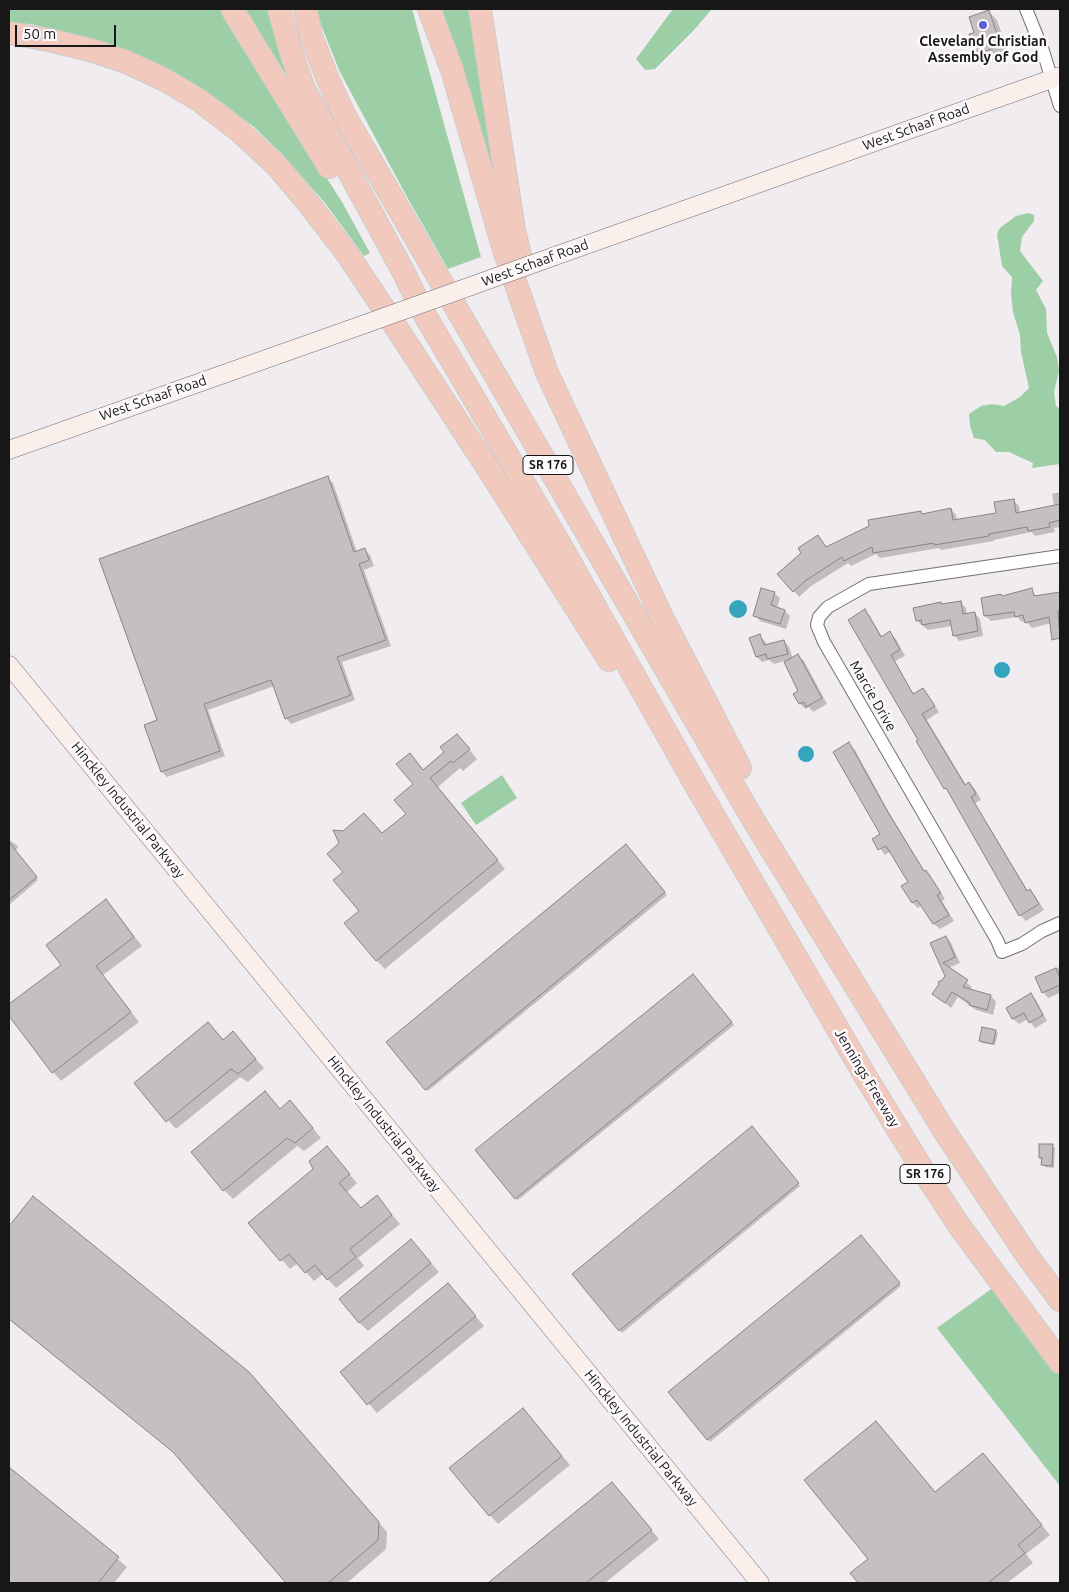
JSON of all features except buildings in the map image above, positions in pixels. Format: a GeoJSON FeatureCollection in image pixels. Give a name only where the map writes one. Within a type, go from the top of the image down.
{"type":"FeatureCollection","features":[{"type":"Feature","properties":{"kind":"highway"},"geometry":{"type":"LineString","coordinates":[[232,9],[389,265],[423,312]]}},
{"type":"Feature","properties":{"kind":"highway","name":"SR 176"},"geometry":{"type":"LineString","coordinates":[[279,9],[291,52],[304,88],[403,271],[423,312],[548,524],[694,782]]}},
{"type":"Feature","properties":{"kind":"highway","name":"SR 176"},"geometry":{"type":"LineString","coordinates":[[305,9],[315,45],[329,82],[346,118],[751,816],[945,1132],[1026,1254],[1060,1300]]}},
{"type":"Feature","properties":{"kind":"highway"},"geometry":{"type":"LineString","coordinates":[[430,9],[455,78],[504,250],[547,373],[662,617],[812,913]]}},
{"type":"Feature","properties":{"kind":"highway"},"geometry":{"type":"LineString","coordinates":[[480,9],[514,230],[529,293],[560,388],[586,458]]}},
{"type":"Feature","properties":{"kind":"highway"},"geometry":{"type":"LineString","coordinates":[[9,33],[90,50],[124,61],[163,79],[198,100],[238,130],[276,166],[309,204],[359,272],[487,467],[644,716],[694,782]]}},
{"type":"Feature","properties":{"kind":"highway","name":"Jennings Freeway"},"geometry":{"type":"LineString","coordinates":[[694,782],[864,1074],[924,1172],[960,1227],[1060,1362]]}},
{"type":"Feature","properties":{"kind":"street"},"geometry":{"type":"LineString","coordinates":[[1026,9],[1056,78],[1060,106]]}},
{"type":"Feature","properties":{"kind":"street","name":"West Schaaf Road"},"geometry":{"type":"LineString","coordinates":[[9,450],[1056,78]]}},
{"type":"Feature","properties":{"kind":"street","name":"Marcie Drive"},"geometry":{"type":"LineString","coordinates":[[1060,556],[869,584],[828,606],[819,618],[818,625],[824,642],[998,940],[1002,952],[1022,944],[1042,930],[1060,923]]}},
{"type":"Feature","properties":{"kind":"street","name":"Hinckley Industrial Parkway"},"geometry":{"type":"LineString","coordinates":[[9,665],[760,1583]]}},
{"type":"Feature","properties":{"kind":"green space"},"geometry":{"type":"Polygon","coordinates":[[[9,9],[219,9],[342,202],[370,253],[364,256],[325,203],[282,154],[254,127],[217,99],[158,64],[105,42],[31,24],[9,23],[9,9]]]}},
{"type":"Feature","properties":{"kind":"green space"},"geometry":{"type":"Polygon","coordinates":[[[242,9],[269,9],[291,70],[280,75],[242,9]]]}},
{"type":"Feature","properties":{"kind":"green space"},"geometry":{"type":"Polygon","coordinates":[[[317,9],[412,9],[481,257],[448,269],[340,72],[321,25],[317,9]]]}},
{"type":"Feature","properties":{"kind":"green space"},"geometry":{"type":"Polygon","coordinates":[[[442,9],[475,9],[496,162],[490,164],[471,93],[442,9]]]}},
{"type":"Feature","properties":{"kind":"green space"},"geometry":{"type":"Polygon","coordinates":[[[673,9],[712,9],[655,69],[645,70],[636,59],[673,9]]]}},
{"type":"Feature","properties":{"kind":"green space"},"geometry":{"type":"Polygon","coordinates":[[[1028,213],[1034,215],[1034,221],[1022,237],[1020,251],[1043,281],[1036,290],[1046,309],[1047,333],[1057,357],[1059,371],[1054,392],[1056,406],[1060,409],[1060,464],[1032,468],[1033,463],[1009,452],[996,452],[985,440],[974,438],[969,414],[981,406],[992,404],[1004,406],[1020,397],[1029,388],[1021,352],[1020,335],[1013,312],[1011,295],[1012,277],[1002,266],[997,234],[1000,228],[1016,216],[1028,213]]]}},
{"type":"Feature","properties":{"kind":"green space"},"geometry":{"type":"Polygon","coordinates":[[[502,775],[517,798],[476,825],[461,803],[502,775]]]}},
{"type":"Feature","properties":{"kind":"green space"},"geometry":{"type":"Polygon","coordinates":[[[1001,1282],[1060,1362],[1060,1486],[937,1328],[1001,1282]]]}},
{"type":"Feature","properties":{"kind":"water"},"geometry":{"type":"Polygon","coordinates":[[[738,600],[744,603],[747,609],[744,615],[738,618],[732,615],[729,609],[732,603],[738,600]]]}},
{"type":"Feature","properties":{"kind":"water"},"geometry":{"type":"Polygon","coordinates":[[[1002,662],[1008,664],[1010,670],[1008,676],[1002,678],[996,676],[994,670],[996,664],[1002,662]]]}},
{"type":"Feature","properties":{"kind":"water"},"geometry":{"type":"Polygon","coordinates":[[[806,746],[812,748],[814,754],[812,760],[806,762],[800,760],[798,754],[800,748],[806,746]]]}},
{"type":"Feature","properties":{"kind":"place","name":"Cleveland Christian Assembly of God"},"geometry":{"type":"Point","coordinates":[983,25]}}]}
